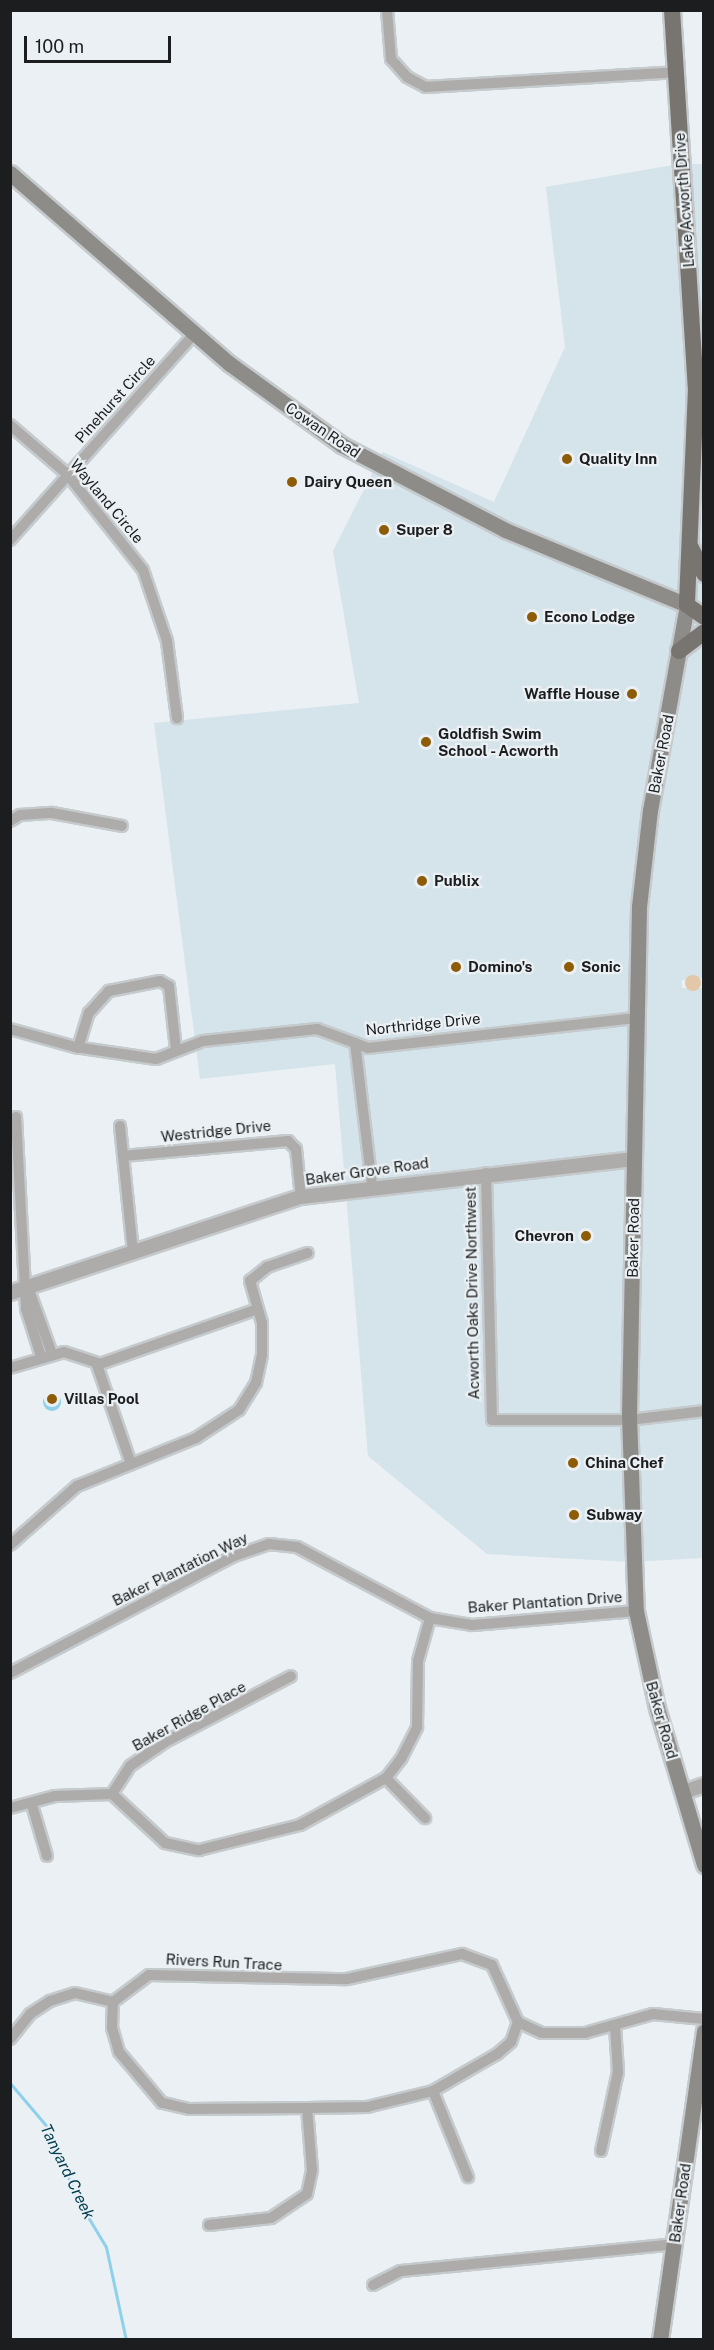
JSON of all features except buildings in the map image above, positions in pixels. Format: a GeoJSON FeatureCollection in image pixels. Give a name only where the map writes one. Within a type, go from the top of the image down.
{"type":"FeatureCollection","features":[{"type":"Feature","properties":{"kind":"main road","name":"Lake Acworth Drive"},"geometry":{"type":"LineString","coordinates":[[672,10],[696,388],[690,547],[695,604]]}},
{"type":"Feature","properties":{"kind":"main road","name":"Cowan Road"},"geometry":{"type":"LineString","coordinates":[[11,176],[195,333],[306,421],[398,478],[505,530],[695,604]]}},
{"type":"Feature","properties":{"kind":"main road"},"geometry":{"type":"LineString","coordinates":[[690,547],[704,574]]}},
{"type":"Feature","properties":{"kind":"main road"},"geometry":{"type":"LineString","coordinates":[[695,604],[704,617]]}},
{"type":"Feature","properties":{"kind":"main road","name":"Baker Road"},"geometry":{"type":"LineString","coordinates":[[695,604],[679,651],[650,810],[639,907],[629,1420],[636,1611],[657,1708],[704,1865]]}},
{"type":"Feature","properties":{"kind":"main road"},"geometry":{"type":"LineString","coordinates":[[679,651],[704,633]]}},
{"type":"Feature","properties":{"kind":"main road","name":"Baker Road"},"geometry":{"type":"LineString","coordinates":[[660,2340],[704,2031]]}},
{"type":"Feature","properties":{"kind":"street"},"geometry":{"type":"LineString","coordinates":[[387,10],[391,59],[407,77],[426,87],[675,72]]}},
{"type":"Feature","properties":{"kind":"street","name":"Pinehurst Circle"},"geometry":{"type":"LineString","coordinates":[[10,540],[195,333]]}},
{"type":"Feature","properties":{"kind":"street","name":"Wayland Circle"},"geometry":{"type":"LineString","coordinates":[[10,425],[67,474],[143,570],[167,641],[177,718]]}},
{"type":"Feature","properties":{"kind":"street"},"geometry":{"type":"LineString","coordinates":[[10,822],[20,815],[52,813],[122,826]]}},
{"type":"Feature","properties":{"kind":"street"},"geometry":{"type":"LineString","coordinates":[[78,1048],[89,1013],[110,991],[160,981],[169,986],[176,1049]]}},
{"type":"Feature","properties":{"kind":"street","name":"Northridge Drive"},"geometry":{"type":"LineString","coordinates":[[372,1185],[355,1043],[368,1048],[637,1018]]}},
{"type":"Feature","properties":{"kind":"street"},"geometry":{"type":"LineString","coordinates":[[10,1029],[78,1048],[156,1059],[176,1049],[203,1041],[317,1029],[355,1043]]}},
{"type":"Feature","properties":{"kind":"street"},"geometry":{"type":"LineString","coordinates":[[16,1117],[28,1287],[26,1309],[47,1355]]}},
{"type":"Feature","properties":{"kind":"street"},"geometry":{"type":"LineString","coordinates":[[120,1126],[133,1252]]}},
{"type":"Feature","properties":{"kind":"street","name":"Westridge Drive"},"geometry":{"type":"LineString","coordinates":[[123,1156],[288,1141],[296,1149],[301,1197]]}},
{"type":"Feature","properties":{"kind":"street","name":"Baker Grove Road"},"geometry":{"type":"LineString","coordinates":[[10,1293],[301,1197],[372,1185],[634,1159]]}},
{"type":"Feature","properties":{"kind":"street","name":"Acworth Oaks Drive Northwest"},"geometry":{"type":"LineString","coordinates":[[486,1173],[492,1420],[629,1420]]}},
{"type":"Feature","properties":{"kind":"street"},"geometry":{"type":"LineString","coordinates":[[10,1545],[77,1486],[196,1438],[239,1410],[261,1369],[258,1309],[253,1276],[308,1253]]}},
{"type":"Feature","properties":{"kind":"street"},"geometry":{"type":"LineString","coordinates":[[97,1365],[258,1309]]}},
{"type":"Feature","properties":{"kind":"street"},"geometry":{"type":"LineString","coordinates":[[10,1368],[47,1355],[76,1353],[97,1365],[131,1464]]}},
{"type":"Feature","properties":{"kind":"street"},"geometry":{"type":"LineString","coordinates":[[629,1420],[704,1411]]}},
{"type":"Feature","properties":{"kind":"street","name":"Baker Plantation Way"},"geometry":{"type":"LineString","coordinates":[[10,1673],[234,1556],[269,1544],[297,1547],[430,1617]]}},
{"type":"Feature","properties":{"kind":"street","name":"Baker Plantation Drive"},"geometry":{"type":"LineString","coordinates":[[430,1617],[472,1625],[636,1611]]}},
{"type":"Feature","properties":{"kind":"street"},"geometry":{"type":"LineString","coordinates":[[10,1808],[32,1805],[55,1796],[111,1794],[165,1843],[199,1850],[300,1825],[386,1778],[417,1727],[418,1661],[430,1617]]}},
{"type":"Feature","properties":{"kind":"street","name":"Baker Ridge Place"},"geometry":{"type":"LineString","coordinates":[[111,1794],[130,1766],[165,1742],[291,1676]]}},
{"type":"Feature","properties":{"kind":"street"},"geometry":{"type":"LineString","coordinates":[[386,1778],[425,1818]]}},
{"type":"Feature","properties":{"kind":"street"},"geometry":{"type":"LineString","coordinates":[[684,1792],[704,1785]]}},
{"type":"Feature","properties":{"kind":"street"},"geometry":{"type":"LineString","coordinates":[[32,1805],[47,1856]]}},
{"type":"Feature","properties":{"kind":"street","name":"Rivers Run Trace"},"geometry":{"type":"LineString","coordinates":[[113,2002],[149,1975],[172,1971],[347,1979],[462,1954],[492,1965],[518,2022]]}},
{"type":"Feature","properties":{"kind":"street"},"geometry":{"type":"LineString","coordinates":[[10,2039],[30,2014],[50,2001],[75,1993],[113,2002],[112,2028],[119,2052],[162,2103],[189,2109],[367,2107],[433,2091],[497,2054],[511,2042],[518,2022],[564,2036],[615,2026],[653,2014],[704,2019]]}},
{"type":"Feature","properties":{"kind":"street"},"geometry":{"type":"LineString","coordinates":[[601,2151],[618,2072],[615,2026]]}},
{"type":"Feature","properties":{"kind":"street"},"geometry":{"type":"LineString","coordinates":[[433,2091],[468,2177]]}},
{"type":"Feature","properties":{"kind":"street"},"geometry":{"type":"LineString","coordinates":[[209,2225],[271,2218],[307,2194],[312,2170],[307,2108]]}},
{"type":"Feature","properties":{"kind":"street"},"geometry":{"type":"LineString","coordinates":[[373,2285],[401,2271],[674,2244]]}},
{"type":"Feature","properties":{"kind":"shaded area"},"geometry":{"type":"Polygon","coordinates":[[[679,164],[703,164],[704,978],[682,980],[682,988],[704,988],[703,1558],[631,1562],[487,1554],[368,1456],[335,1064],[200,1079],[154,723],[359,703],[333,551],[383,452],[494,502],[565,347],[546,187],[679,164]]]}},
{"type":"Feature","properties":{"kind":"shaded area"},"geometry":{"type":"Polygon","coordinates":[[[693,975],[699,977],[701,983],[699,989],[693,991],[687,989],[685,983],[687,977],[693,975]]]}},
{"type":"Feature","properties":{"kind":"water","name":"Villas Pool"},"geometry":{"type":"Polygon","coordinates":[[[52,1393],[58,1396],[61,1402],[58,1408],[52,1411],[46,1408],[43,1402],[46,1396],[52,1393]]]}},
{"type":"Feature","properties":{"kind":"waterway","name":"Tanyard Creek"},"geometry":{"type":"LineString","coordinates":[[10,2083],[49,2129],[76,2197],[106,2247],[126,2340]]}},
{"type":"Feature","properties":{"kind":"place","name":"Quality Inn"},"geometry":{"type":"Point","coordinates":[567,459]}},
{"type":"Feature","properties":{"kind":"place","name":"Dairy Queen"},"geometry":{"type":"Point","coordinates":[292,482]}},
{"type":"Feature","properties":{"kind":"place","name":"Super 8"},"geometry":{"type":"Point","coordinates":[384,530]}},
{"type":"Feature","properties":{"kind":"place","name":"Econo Lodge"},"geometry":{"type":"Point","coordinates":[532,617]}},
{"type":"Feature","properties":{"kind":"place","name":"Waffle House"},"geometry":{"type":"Point","coordinates":[632,694]}},
{"type":"Feature","properties":{"kind":"place","name":"Goldfish Swim School - Acworth"},"geometry":{"type":"Point","coordinates":[426,742]}},
{"type":"Feature","properties":{"kind":"place","name":"Publix"},"geometry":{"type":"Point","coordinates":[422,881]}},
{"type":"Feature","properties":{"kind":"place","name":"Domino's"},"geometry":{"type":"Point","coordinates":[456,967]}},
{"type":"Feature","properties":{"kind":"place","name":"Sonic"},"geometry":{"type":"Point","coordinates":[569,967]}},
{"type":"Feature","properties":{"kind":"place","name":"Chevron"},"geometry":{"type":"Point","coordinates":[586,1236]}},
{"type":"Feature","properties":{"kind":"place","name":"Villas Pool"},"geometry":{"type":"Point","coordinates":[52,1399]}},
{"type":"Feature","properties":{"kind":"place","name":"China Chef"},"geometry":{"type":"Point","coordinates":[573,1463]}},
{"type":"Feature","properties":{"kind":"place","name":"Subway"},"geometry":{"type":"Point","coordinates":[574,1515]}}]}
